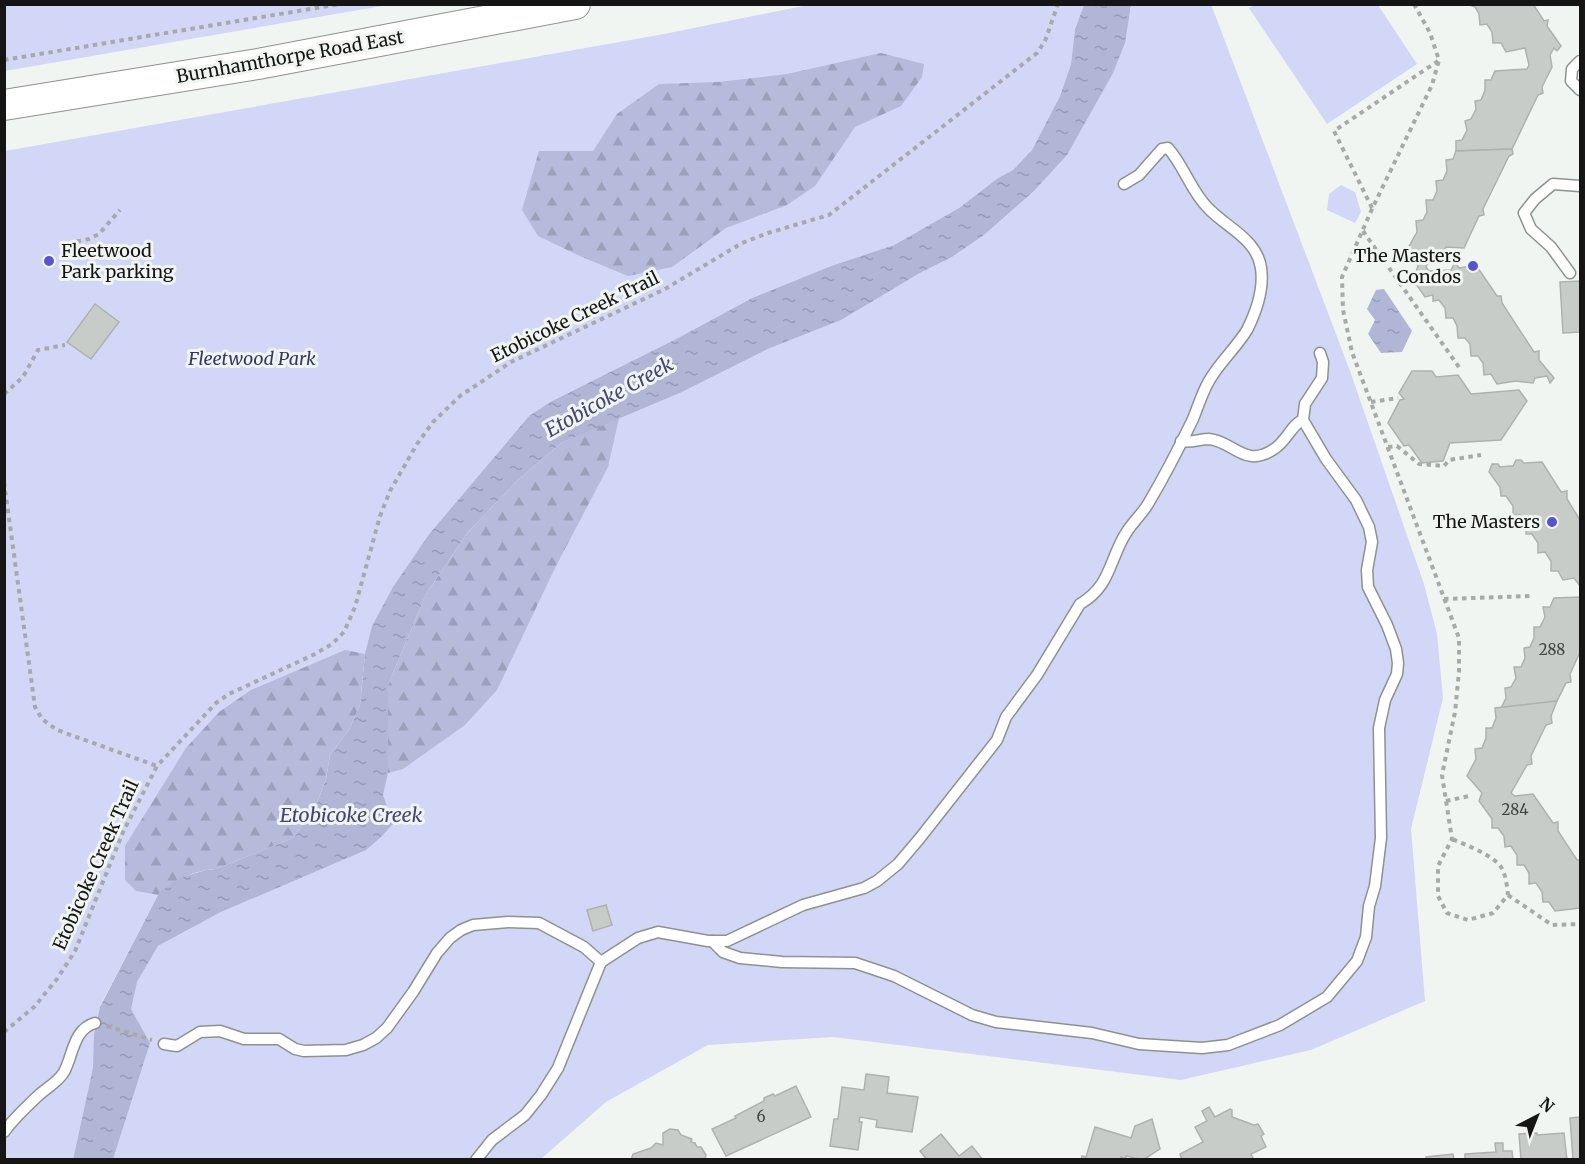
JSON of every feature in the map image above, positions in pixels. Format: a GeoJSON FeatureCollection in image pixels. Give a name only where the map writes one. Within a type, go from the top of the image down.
{"type":"FeatureCollection","features":[{"type":"Feature","properties":{"kind":"main road","name":"Burnhamthorpe Road East"},"geometry":{"type":"LineString","coordinates":[[4,105],[258,64],[575,4]]}},
{"type":"Feature","properties":{"kind":"lane"},"geometry":{"type":"LineString","coordinates":[[1581,62],[1572,69],[1571,81],[1581,90]]}},
{"type":"Feature","properties":{"kind":"lane"},"geometry":{"type":"LineString","coordinates":[[476,1160],[492,1140],[525,1115],[541,1095],[558,1068],[601,962],[638,938],[658,932],[712,942],[727,941],[803,905],[864,888],[898,864],[997,740],[1006,717],[1052,652],[1080,604],[1100,587],[1109,574],[1126,533],[1147,506],[1181,441],[1208,382],[1247,329],[1262,289],[1260,260],[1253,247],[1208,208],[1168,148],[1162,149],[1138,175],[1124,184]]}},
{"type":"Feature","properties":{"kind":"lane"},"geometry":{"type":"LineString","coordinates":[[1570,273],[1551,247],[1531,229],[1524,213],[1535,199],[1553,184],[1581,186]]}},
{"type":"Feature","properties":{"kind":"lane"},"geometry":{"type":"LineString","coordinates":[[712,942],[723,952],[740,958],[782,962],[855,963],[894,976],[972,1015],[996,1022],[1092,1033],[1157,1046],[1202,1048],[1228,1045],[1280,1024],[1327,997],[1357,961],[1366,937],[1381,838],[1379,728],[1385,699],[1397,674],[1398,663],[1396,649],[1387,625],[1368,587],[1367,570],[1372,542],[1369,527],[1356,500],[1326,459],[1303,420],[1305,404],[1322,378],[1323,362],[1320,354]]}},
{"type":"Feature","properties":{"kind":"lane"},"geometry":{"type":"LineString","coordinates":[[1181,441],[1192,443],[1209,439],[1253,457],[1271,452],[1282,444],[1297,423],[1303,420]]}},
{"type":"Feature","properties":{"kind":"lane"},"geometry":{"type":"LineString","coordinates":[[165,1044],[177,1046],[200,1032],[220,1031],[244,1039],[279,1039],[295,1049],[304,1051],[346,1050],[363,1045],[376,1038],[387,1028],[437,953],[450,938],[460,930],[473,926],[508,922],[539,923],[584,947],[601,962]]}},
{"type":"Feature","properties":{"kind":"lane"},"geometry":{"type":"LineString","coordinates":[[4,1132],[28,1105],[58,1080],[65,1070],[75,1042],[90,1024],[95,1023]]}},
{"type":"Feature","properties":{"kind":"path"},"geometry":{"type":"LineString","coordinates":[[4,60],[340,4]]}},
{"type":"Feature","properties":{"kind":"path","name":"Etobicoke Creek Trail"},"geometry":{"type":"LineString","coordinates":[[4,1032],[39,1000],[57,979],[75,951],[115,850],[157,766],[203,715],[229,694],[332,644],[344,632],[353,614],[380,516],[390,490],[417,444],[433,423],[460,396],[511,362],[665,289],[742,243],[768,232],[829,215],[1037,53],[1045,41],[1058,4]]}},
{"type":"Feature","properties":{"kind":"path"},"geometry":{"type":"LineString","coordinates":[[1414,4],[1430,33],[1439,60],[1432,85],[1362,230],[1342,278],[1343,310],[1352,352],[1459,638],[1460,672],[1455,712],[1442,775],[1452,840],[1438,867],[1438,896],[1447,913],[1468,920],[1493,912],[1508,895]]}},
{"type":"Feature","properties":{"kind":"path"},"geometry":{"type":"LineString","coordinates":[[1372,209],[1334,131],[1439,60]]}},
{"type":"Feature","properties":{"kind":"path"},"geometry":{"type":"LineString","coordinates":[[59,245],[89,239],[99,234],[120,210]]}},
{"type":"Feature","properties":{"kind":"path"},"geometry":{"type":"LineString","coordinates":[[1362,230],[1461,370]]}},
{"type":"Feature","properties":{"kind":"path"},"geometry":{"type":"LineString","coordinates":[[4,394],[23,377],[38,350],[65,345]]}},
{"type":"Feature","properties":{"kind":"path"},"geometry":{"type":"LineString","coordinates":[[1371,402],[1398,398]]}},
{"type":"Feature","properties":{"kind":"path"},"geometry":{"type":"LineString","coordinates":[[1388,447],[1397,446],[1419,464],[1435,466],[1444,466],[1449,460],[1480,455]]}},
{"type":"Feature","properties":{"kind":"path"},"geometry":{"type":"LineString","coordinates":[[4,482],[35,707],[42,719],[57,730],[157,766]]}},
{"type":"Feature","properties":{"kind":"path"},"geometry":{"type":"LineString","coordinates":[[1444,599],[1531,596]]}},
{"type":"Feature","properties":{"kind":"path"},"geometry":{"type":"LineString","coordinates":[[1446,801],[1469,796]]}},
{"type":"Feature","properties":{"kind":"path"},"geometry":{"type":"LineString","coordinates":[[1452,840],[1479,851],[1501,866],[1508,895],[1552,925],[1581,924]]}},
{"type":"Feature","properties":{"kind":"path"},"geometry":{"type":"LineString","coordinates":[[95,1023],[165,1044]]}},
{"type":"Feature","properties":{"kind":"green space"},"geometry":{"type":"Polygon","coordinates":[[[5,4],[388,4],[388,5],[5,71],[5,4]]]}},
{"type":"Feature","properties":{"kind":"green space","name":"Fleetwood Park"},"geometry":{"type":"Polygon","coordinates":[[[1211,4],[1350,371],[1424,584],[1437,634],[1443,698],[1411,829],[1425,1001],[1311,1050],[1181,1080],[833,1037],[708,1045],[606,1102],[541,1159],[5,1160],[5,151],[664,34],[808,5],[1084,5],[1075,29],[1071,64],[1060,96],[1032,150],[1013,170],[998,178],[959,208],[894,245],[831,266],[752,298],[550,402],[529,416],[430,533],[365,654],[159,893],[100,1006],[137,982],[158,946],[221,912],[365,850],[388,773],[561,443],[680,393],[952,257],[984,235],[1033,192],[1131,9],[1131,5],[1211,4]]]}},
{"type":"Feature","properties":{"kind":"green space"},"geometry":{"type":"Polygon","coordinates":[[[1254,5],[1378,5],[1417,64],[1327,124],[1249,8],[1254,5]]]}},
{"type":"Feature","properties":{"kind":"green space"},"geometry":{"type":"Polygon","coordinates":[[[881,53],[924,64],[922,77],[901,106],[855,127],[815,186],[787,205],[726,228],[672,267],[628,276],[538,236],[522,210],[539,151],[593,151],[617,114],[659,84],[718,82],[787,74],[881,53]]]}},
{"type":"Feature","properties":{"kind":"green space"},"geometry":{"type":"Polygon","coordinates":[[[1341,185],[1355,192],[1361,212],[1355,223],[1327,210],[1329,194],[1341,185]]]}},
{"type":"Feature","properties":{"kind":"green space"},"geometry":{"type":"Polygon","coordinates":[[[619,418],[608,467],[555,568],[497,690],[465,725],[403,769],[388,773],[388,685],[426,594],[468,532],[518,480],[561,443],[619,418]]]}},
{"type":"Feature","properties":{"kind":"green space"},"geometry":{"type":"Polygon","coordinates":[[[345,650],[365,654],[360,705],[349,730],[330,755],[326,779],[316,806],[293,838],[216,869],[200,871],[185,877],[159,895],[136,891],[125,880],[125,846],[186,748],[219,712],[251,690],[345,650]]]}},
{"type":"Feature","properties":{"kind":"water","name":"Etobicoke Creek"},"geometry":{"type":"Polygon","coordinates":[[[1084,5],[1131,5],[1125,43],[1113,73],[1067,155],[1033,192],[984,235],[952,257],[918,274],[841,320],[770,348],[680,393],[561,443],[518,480],[468,532],[426,594],[388,685],[388,773],[383,795],[393,824],[366,850],[221,912],[158,946],[137,982],[131,1009],[150,1043],[113,1159],[73,1160],[93,1068],[94,1035],[100,1007],[159,893],[179,878],[216,869],[293,838],[316,806],[326,779],[330,755],[349,730],[360,705],[365,654],[372,626],[393,587],[430,533],[529,416],[550,402],[752,298],[831,266],[894,245],[959,208],[998,178],[1013,170],[1032,150],[1060,96],[1071,64],[1075,29],[1084,5]]]}},
{"type":"Feature","properties":{"kind":"water"},"geometry":{"type":"Polygon","coordinates":[[[1384,289],[1412,331],[1402,352],[1381,353],[1368,334],[1375,320],[1367,309],[1376,290],[1384,289]]]}},
{"type":"Feature","properties":{"kind":"building"},"geometry":{"type":"Polygon","coordinates":[[[1467,4],[1533,4],[1544,21],[1548,20],[1547,26],[1561,46],[1557,51],[1554,48],[1550,55],[1552,67],[1542,87],[1543,93],[1538,95],[1512,149],[1456,151],[1456,141],[1462,140],[1467,130],[1465,121],[1471,119],[1476,109],[1475,101],[1481,100],[1485,90],[1485,80],[1491,80],[1495,71],[1527,69],[1529,65],[1525,48],[1506,52],[1501,43],[1493,43],[1492,32],[1487,24],[1480,25],[1479,14],[1475,7],[1467,4]]]}},
{"type":"Feature","properties":{"kind":"building","name":"The Masters Condos"},"geometry":{"type":"Polygon","coordinates":[[[1512,149],[1513,154],[1509,156],[1483,209],[1484,215],[1479,216],[1464,248],[1446,247],[1441,255],[1432,256],[1426,267],[1429,271],[1451,270],[1455,262],[1459,268],[1476,265],[1497,296],[1501,296],[1502,303],[1534,352],[1539,351],[1539,360],[1554,378],[1550,383],[1547,376],[1535,378],[1533,383],[1516,381],[1497,384],[1491,374],[1484,375],[1483,363],[1478,356],[1471,356],[1470,344],[1465,338],[1458,338],[1457,326],[1453,318],[1446,318],[1445,308],[1439,300],[1433,301],[1433,295],[1425,297],[1413,280],[1418,266],[1408,248],[1417,232],[1416,221],[1423,220],[1427,212],[1426,200],[1433,200],[1437,191],[1436,181],[1443,180],[1447,171],[1446,160],[1453,159],[1456,151],[1512,149]]]}},
{"type":"Feature","properties":{"kind":"building"},"geometry":{"type":"Polygon","coordinates":[[[1580,281],[1580,332],[1563,333],[1560,282],[1580,281]]]}},
{"type":"Feature","properties":{"kind":"building"},"geometry":{"type":"Polygon","coordinates":[[[95,304],[119,322],[91,359],[67,342],[95,304]]]}},
{"type":"Feature","properties":{"kind":"building"},"geometry":{"type":"Polygon","coordinates":[[[1412,371],[1432,371],[1436,377],[1458,375],[1471,394],[1519,390],[1527,401],[1501,440],[1450,443],[1443,461],[1422,463],[1409,445],[1404,446],[1388,423],[1400,400],[1404,399],[1399,393],[1412,371]]]}},
{"type":"Feature","properties":{"kind":"building","name":"The Masters"},"geometry":{"type":"Polygon","coordinates":[[[1516,460],[1524,463],[1542,462],[1561,492],[1567,491],[1567,499],[1580,520],[1580,586],[1574,578],[1563,580],[1558,571],[1551,571],[1551,561],[1545,552],[1538,553],[1538,543],[1532,534],[1526,534],[1526,524],[1520,515],[1513,515],[1513,506],[1506,496],[1501,496],[1500,487],[1489,472],[1492,464],[1498,464],[1500,467],[1513,466],[1516,460]]]}},
{"type":"Feature","properties":{"kind":"building"},"geometry":{"type":"Polygon","coordinates":[[[1580,597],[1580,652],[1570,674],[1571,682],[1566,683],[1557,701],[1501,708],[1506,698],[1505,688],[1511,687],[1516,678],[1514,667],[1521,667],[1525,658],[1524,648],[1530,647],[1534,638],[1534,627],[1540,627],[1545,617],[1543,607],[1550,607],[1554,598],[1580,597]]]}},
{"type":"Feature","properties":{"kind":"building"},"geometry":{"type":"Polygon","coordinates":[[[1557,701],[1551,716],[1552,723],[1546,725],[1531,756],[1532,764],[1527,765],[1511,793],[1515,796],[1533,794],[1553,823],[1558,822],[1558,831],[1577,860],[1580,860],[1580,908],[1555,911],[1549,902],[1543,902],[1542,892],[1536,883],[1529,884],[1529,873],[1524,865],[1517,865],[1517,855],[1511,846],[1505,847],[1504,836],[1498,828],[1492,828],[1492,819],[1479,801],[1482,793],[1467,776],[1476,759],[1475,749],[1482,748],[1486,738],[1486,728],[1492,728],[1496,718],[1495,708],[1557,701]]]}},
{"type":"Feature","properties":{"kind":"building"},"geometry":{"type":"Polygon","coordinates":[[[606,905],[612,925],[593,931],[587,910],[606,905]]]}},
{"type":"Feature","properties":{"kind":"building"},"geometry":{"type":"Polygon","coordinates":[[[866,1074],[889,1077],[887,1093],[918,1097],[912,1132],[876,1127],[877,1120],[860,1117],[859,1122],[862,1122],[858,1150],[830,1146],[834,1119],[838,1119],[842,1087],[864,1090],[866,1074]]]}},
{"type":"Feature","properties":{"kind":"building"},"geometry":{"type":"Polygon","coordinates":[[[796,1086],[811,1117],[726,1156],[712,1129],[736,1118],[735,1116],[764,1101],[764,1098],[773,1094],[775,1096],[796,1086]]]}},
{"type":"Feature","properties":{"kind":"building"},"geometry":{"type":"Polygon","coordinates":[[[1209,1107],[1215,1117],[1230,1109],[1232,1117],[1254,1125],[1258,1124],[1264,1134],[1261,1136],[1266,1147],[1251,1154],[1254,1160],[1182,1160],[1180,1154],[1203,1142],[1195,1127],[1207,1121],[1202,1111],[1209,1107]]]}},
{"type":"Feature","properties":{"kind":"building"},"geometry":{"type":"Polygon","coordinates":[[[1580,1117],[1580,1160],[1573,1160],[1570,1118],[1580,1117]]]}},
{"type":"Feature","properties":{"kind":"building"},"geometry":{"type":"Polygon","coordinates":[[[1152,1119],[1160,1149],[1143,1160],[1126,1156],[1126,1159],[1121,1157],[1120,1160],[1081,1160],[1082,1156],[1086,1157],[1095,1127],[1131,1138],[1135,1126],[1152,1119]]]}},
{"type":"Feature","properties":{"kind":"building"},"geometry":{"type":"Polygon","coordinates":[[[670,1129],[678,1130],[681,1135],[692,1139],[691,1142],[701,1147],[706,1155],[705,1159],[631,1160],[633,1154],[651,1148],[656,1143],[663,1145],[663,1133],[670,1129]]]}},
{"type":"Feature","properties":{"kind":"building"},"geometry":{"type":"Polygon","coordinates":[[[1537,1133],[1537,1135],[1564,1133],[1567,1160],[1521,1160],[1519,1134],[1537,1133]]]}},
{"type":"Feature","properties":{"kind":"building"},"geometry":{"type":"Polygon","coordinates":[[[941,1134],[959,1156],[972,1146],[983,1160],[927,1160],[920,1151],[941,1134]]]}},
{"type":"Feature","properties":{"kind":"building"},"geometry":{"type":"Polygon","coordinates":[[[1495,1143],[1503,1143],[1503,1151],[1512,1151],[1513,1160],[1465,1160],[1465,1154],[1496,1152],[1495,1143]]]}},
{"type":"Feature","properties":{"kind":"building"},"geometry":{"type":"Polygon","coordinates":[[[1453,1154],[1454,1160],[1426,1160],[1426,1157],[1453,1154]]]}},
{"type":"Feature","properties":{"kind":"place","name":"Fleetwood Park parking"},"geometry":{"type":"Point","coordinates":[49,261]}},
{"type":"Feature","properties":{"kind":"place","name":"The Masters Condos"},"geometry":{"type":"Point","coordinates":[1473,266]}},
{"type":"Feature","properties":{"kind":"place","name":"The Masters"},"geometry":{"type":"Point","coordinates":[1552,522]}}]}
